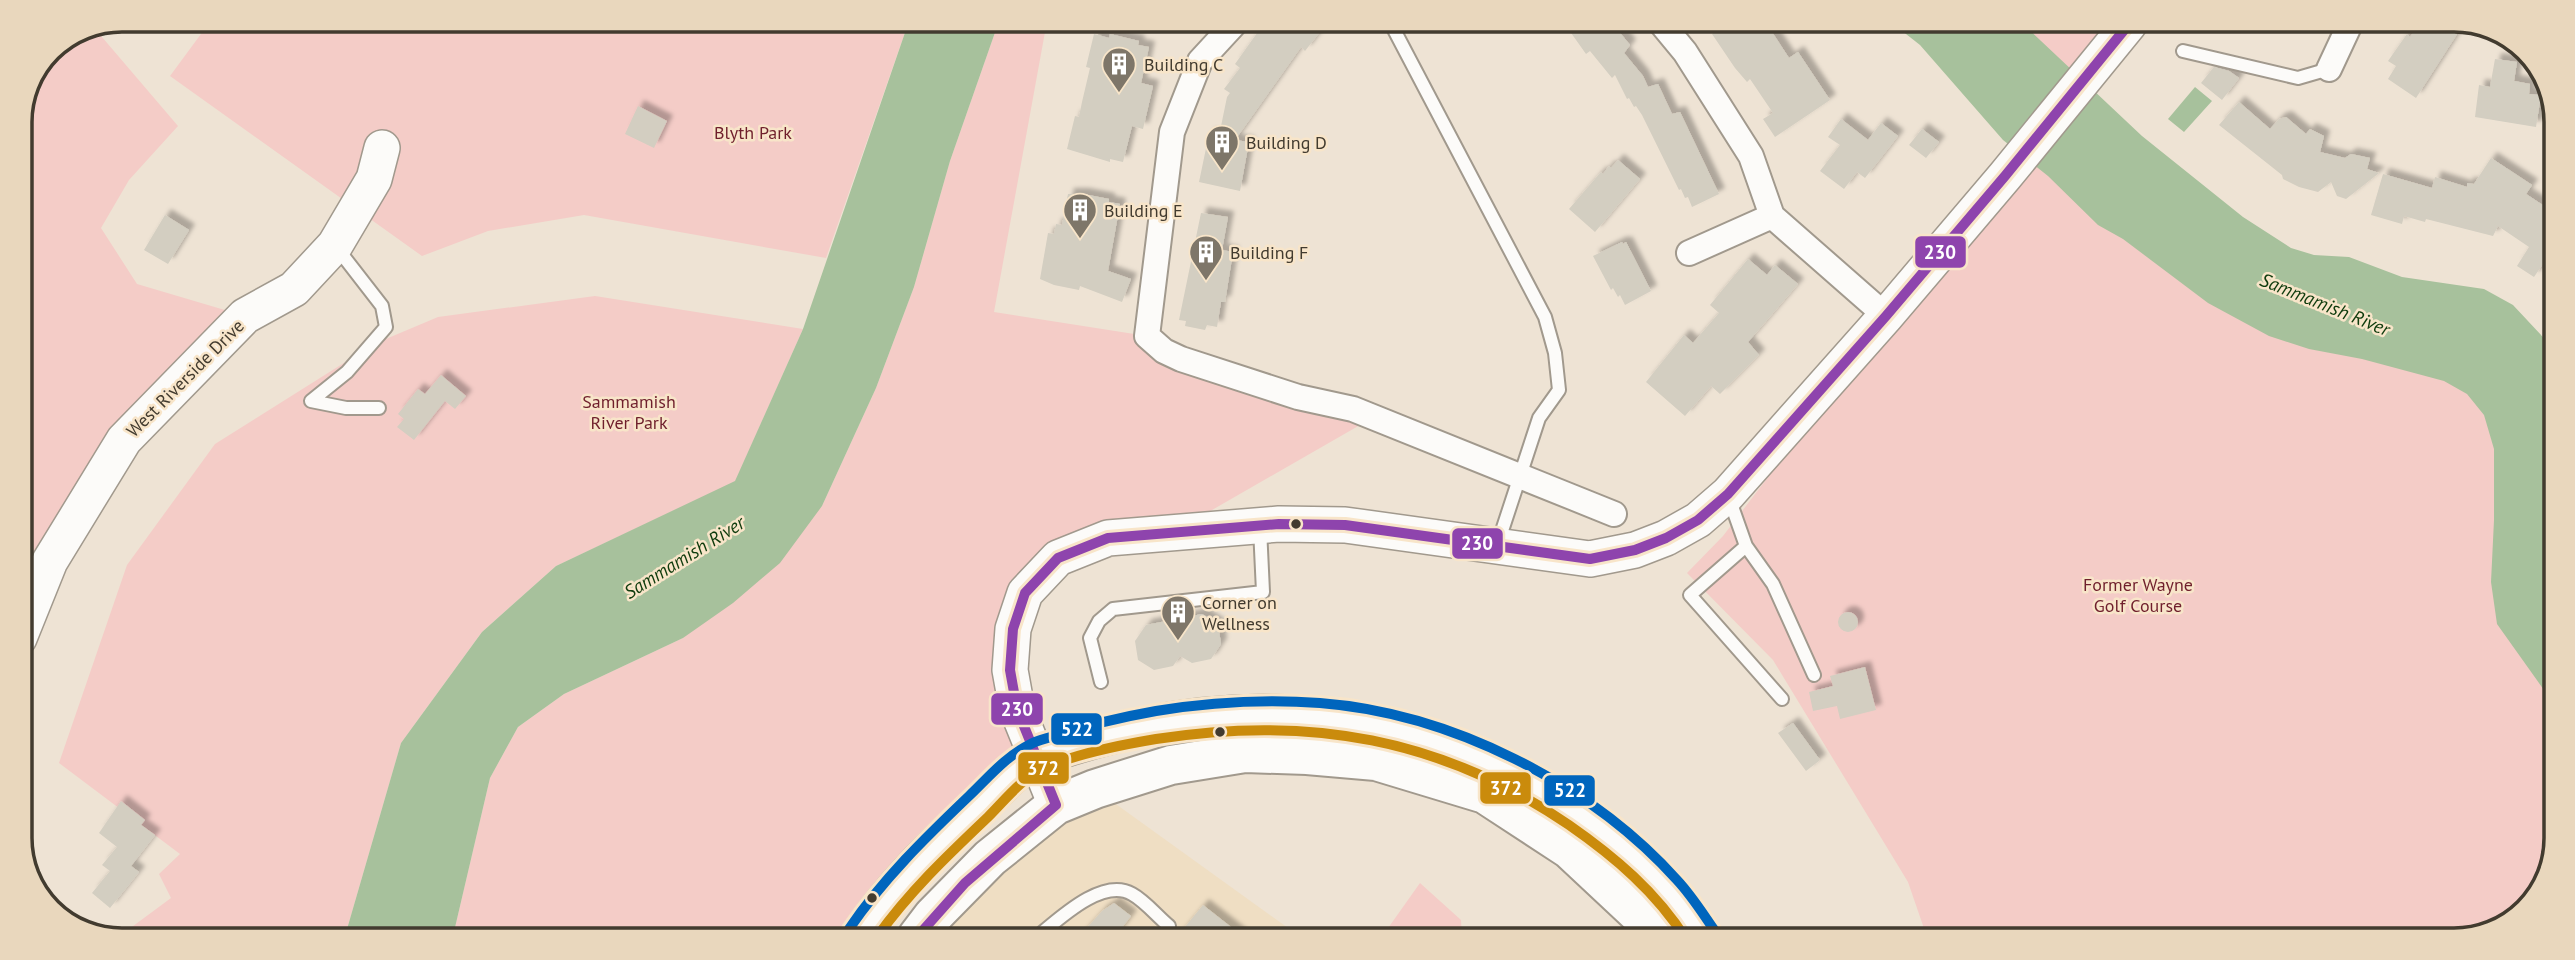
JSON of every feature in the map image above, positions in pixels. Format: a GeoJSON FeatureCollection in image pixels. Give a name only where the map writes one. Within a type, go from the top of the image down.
{"type":"FeatureCollection","features":[{"type":"Feature","properties":{"kind":"main road"},"geometry":{"type":"LineString","coordinates":[[1056,805],[1017,709],[1010,670],[1013,629],[1025,593],[1058,558],[1108,538],[1260,524],[1345,525],[1590,559],[1635,550],[1666,538],[1698,520],[1728,494],[1886,316],[2123,32]]}},
{"type":"Feature","properties":{"kind":"main road","name":"West Riverside Drive"},"geometry":{"type":"LineString","coordinates":[[32,606],[50,561],[124,440],[245,316],[294,289],[335,245],[374,179],[382,148]]}},
{"type":"Feature","properties":{"kind":"main road"},"geometry":{"type":"LineString","coordinates":[[866,928],[882,904],[918,862],[1036,756],[1100,736],[1151,725],[1237,714],[1299,714],[1361,722],[1421,736],[1479,757],[1521,777],[1568,805],[1651,872],[1677,901],[1695,928]]}},
{"type":"Feature","properties":{"kind":"main road"},"geometry":{"type":"LineString","coordinates":[[924,928],[990,858],[1056,805],[1095,789],[1171,765],[1245,753],[1376,761],[1485,794],[1569,849],[1652,928]]}},
{"type":"Feature","properties":{"kind":"street"},"geometry":{"type":"LineString","coordinates":[[1227,32],[1200,61],[1172,132],[1147,336],[1164,351],[1181,359],[1298,397],[1353,409],[1614,514]]}},
{"type":"Feature","properties":{"kind":"street"},"geometry":{"type":"LineString","coordinates":[[1668,32],[1685,52],[1751,156],[1772,216],[1886,316]]}},
{"type":"Feature","properties":{"kind":"street"},"geometry":{"type":"LineString","coordinates":[[2329,69],[2346,32]]}},
{"type":"Feature","properties":{"kind":"street"},"geometry":{"type":"LineString","coordinates":[[1689,253],[1772,216]]}},
{"type":"Feature","properties":{"kind":"lane"},"geometry":{"type":"LineString","coordinates":[[1395,32],[1545,317],[1555,353],[1559,390],[1539,418],[1497,546]]}},
{"type":"Feature","properties":{"kind":"lane"},"geometry":{"type":"LineString","coordinates":[[2183,51],[2298,78],[2329,69]]}},
{"type":"Feature","properties":{"kind":"lane"},"geometry":{"type":"LineString","coordinates":[[335,245],[382,306],[386,327],[347,372],[311,401],[346,408],[379,408]]}},
{"type":"Feature","properties":{"kind":"lane"},"geometry":{"type":"LineString","coordinates":[[1728,494],[1746,546],[1773,584],[1814,675]]}},
{"type":"Feature","properties":{"kind":"lane"},"geometry":{"type":"LineString","coordinates":[[1101,682],[1090,638],[1099,621],[1113,609],[1263,592],[1260,524]]}},
{"type":"Feature","properties":{"kind":"lane"},"geometry":{"type":"LineString","coordinates":[[1746,546],[1690,595],[1782,699]]}},
{"type":"Feature","properties":{"kind":"lane"},"geometry":{"type":"LineString","coordinates":[[1048,928],[1080,902],[1109,891],[1130,892],[1169,926]]}},
{"type":"Feature","properties":{"kind":"shaded area"},"geometry":{"type":"Polygon","coordinates":[[[1095,789],[1288,928],[928,928],[1095,789]]]}},
{"type":"Feature","properties":{"kind":"green space","name":"Blyth Park"},"geometry":{"type":"Polygon","coordinates":[[[202,32],[905,32],[826,258],[584,215],[488,231],[422,256],[170,76],[202,32]]]}},
{"type":"Feature","properties":{"kind":"green space"},"geometry":{"type":"Polygon","coordinates":[[[995,32],[1045,32],[994,312],[1147,336],[1367,421],[1172,533],[1058,558],[1013,629],[1036,756],[869,928],[455,928],[490,778],[518,727],[564,694],[683,638],[822,506],[876,388],[914,287],[950,161],[995,32]]]}},
{"type":"Feature","properties":{"kind":"green space"},"geometry":{"type":"Polygon","coordinates":[[[1955,32],[2121,32],[2048,110],[1955,32]]]}},
{"type":"Feature","properties":{"kind":"green space"},"geometry":{"type":"Polygon","coordinates":[[[100,34],[178,126],[129,180],[101,228],[137,284],[245,316],[124,440],[32,613],[33,104],[38,87],[58,58],[71,47],[100,34]]]}},
{"type":"Feature","properties":{"kind":"green space","name":"Former Wayne Golf Course"},"geometry":{"type":"Polygon","coordinates":[[[2046,114],[2151,190],[2543,377],[2544,839],[2539,868],[2525,893],[2513,906],[2493,919],[2466,928],[1924,928],[1908,882],[1773,660],[1687,573],[1723,536],[2046,114]]]}},
{"type":"Feature","properties":{"kind":"green space","name":"Sammamish River Park"},"geometry":{"type":"Polygon","coordinates":[[[595,296],[803,329],[735,482],[556,566],[482,632],[401,743],[347,928],[130,928],[171,898],[159,874],[180,854],[59,763],[127,565],[215,444],[374,344],[438,317],[595,296]]]}},
{"type":"Feature","properties":{"kind":"green space"},"geometry":{"type":"Polygon","coordinates":[[[1420,883],[1461,920],[1461,928],[1388,928],[1420,883]]]}},
{"type":"Feature","properties":{"kind":"water","name":"Sammamish River"},"geometry":{"type":"Polygon","coordinates":[[[905,32],[995,32],[950,161],[914,287],[876,388],[822,506],[780,563],[733,603],[683,638],[564,694],[518,727],[490,778],[455,928],[347,928],[401,743],[482,632],[556,566],[735,481],[803,329],[905,32]]]}},
{"type":"Feature","properties":{"kind":"water","name":"Sammamish River"},"geometry":{"type":"Polygon","coordinates":[[[1903,32],[2032,32],[2142,136],[2243,217],[2291,248],[2314,255],[2349,257],[2402,277],[2484,289],[2513,305],[2543,338],[2544,690],[2497,624],[2491,582],[2494,449],[2484,415],[2467,394],[2444,381],[2362,359],[2309,349],[2269,336],[2208,303],[2123,239],[2098,225],[2048,176],[2003,140],[1920,45],[1903,32]]]}},
{"type":"Feature","properties":{"kind":"water"},"geometry":{"type":"Polygon","coordinates":[[[2195,87],[2212,101],[2184,132],[2168,119],[2195,87]]]}},
{"type":"Feature","properties":{"kind":"building"},"geometry":{"type":"Polygon","coordinates":[[[1258,32],[1319,33],[1305,51],[1301,47],[1235,140],[1249,142],[1240,191],[1199,182],[1209,134],[1219,136],[1230,93],[1224,89],[1240,68],[1235,64],[1258,32]]]}},
{"type":"Feature","properties":{"kind":"building"},"geometry":{"type":"Polygon","coordinates":[[[1570,32],[1619,32],[1630,45],[1624,53],[1643,76],[1648,87],[1658,84],[1672,114],[1680,112],[1719,194],[1692,207],[1688,197],[1685,198],[1681,189],[1679,190],[1642,115],[1629,98],[1627,99],[1615,75],[1612,78],[1590,51],[1586,54],[1570,32]]]}},
{"type":"Feature","properties":{"kind":"building"},"geometry":{"type":"Polygon","coordinates":[[[1772,32],[1789,58],[1798,52],[1830,100],[1775,137],[1763,119],[1773,113],[1750,79],[1747,82],[1735,68],[1712,34],[1772,32]]]}},
{"type":"Feature","properties":{"kind":"building"},"geometry":{"type":"Polygon","coordinates":[[[2413,32],[2458,32],[2416,98],[2388,79],[2396,66],[2388,61],[2407,34],[2410,37],[2413,32]]]}},
{"type":"Feature","properties":{"kind":"building","name":"Building C"},"geometry":{"type":"Polygon","coordinates":[[[1094,34],[1109,38],[1110,34],[1139,41],[1138,45],[1149,47],[1141,83],[1153,86],[1143,129],[1132,126],[1123,162],[1110,159],[1110,162],[1067,149],[1075,116],[1079,117],[1090,68],[1086,67],[1094,34]]]}},
{"type":"Feature","properties":{"kind":"building"},"geometry":{"type":"Polygon","coordinates":[[[2495,59],[2517,62],[2514,81],[2530,84],[2529,94],[2540,95],[2536,127],[2475,117],[2479,85],[2490,87],[2495,59]]]}},
{"type":"Feature","properties":{"kind":"building"},"geometry":{"type":"Polygon","coordinates":[[[2214,67],[2229,71],[2239,78],[2222,100],[2201,83],[2214,67]]]}},
{"type":"Feature","properties":{"kind":"building"},"geometry":{"type":"Polygon","coordinates":[[[2239,102],[2270,129],[2279,119],[2286,117],[2306,134],[2310,129],[2324,136],[2320,152],[2345,158],[2351,154],[2370,158],[2367,169],[2379,173],[2346,199],[2337,196],[2331,182],[2318,192],[2283,179],[2282,175],[2219,125],[2239,102]]]}},
{"type":"Feature","properties":{"kind":"building"},"geometry":{"type":"Polygon","coordinates":[[[638,106],[667,121],[654,148],[625,134],[638,106]]]}},
{"type":"Feature","properties":{"kind":"building"},"geometry":{"type":"Polygon","coordinates":[[[1841,119],[1868,140],[1881,123],[1898,136],[1865,178],[1857,172],[1844,189],[1820,171],[1840,145],[1828,137],[1841,119]]]}},
{"type":"Feature","properties":{"kind":"building"},"geometry":{"type":"Polygon","coordinates":[[[1922,129],[1939,142],[1926,158],[1909,145],[1922,129]]]}},
{"type":"Feature","properties":{"kind":"building"},"geometry":{"type":"Polygon","coordinates":[[[2491,158],[2532,185],[2526,194],[2543,205],[2543,263],[2534,277],[2517,266],[2529,247],[2498,226],[2493,236],[2426,219],[2425,222],[2404,216],[2402,224],[2371,215],[2383,174],[2432,188],[2435,177],[2467,187],[2467,183],[2474,184],[2491,158]]]}},
{"type":"Feature","properties":{"kind":"building"},"geometry":{"type":"Polygon","coordinates":[[[1618,160],[1640,179],[1595,232],[1569,209],[1601,172],[1603,174],[1618,160]]]}},
{"type":"Feature","properties":{"kind":"building","name":"Building E"},"geometry":{"type":"Polygon","coordinates":[[[1068,194],[1109,199],[1109,202],[1120,204],[1108,271],[1131,279],[1122,302],[1080,286],[1079,290],[1040,279],[1048,233],[1054,234],[1056,224],[1062,225],[1068,194]]]}},
{"type":"Feature","properties":{"kind":"building","name":"Building F"},"geometry":{"type":"Polygon","coordinates":[[[1201,213],[1228,217],[1222,250],[1233,252],[1225,302],[1221,302],[1217,327],[1207,325],[1205,330],[1185,326],[1186,321],[1179,320],[1201,213]]]}},
{"type":"Feature","properties":{"kind":"building"},"geometry":{"type":"Polygon","coordinates":[[[165,215],[189,230],[168,264],[144,250],[165,215]]]}},
{"type":"Feature","properties":{"kind":"building"},"geometry":{"type":"Polygon","coordinates":[[[1626,242],[1651,291],[1625,305],[1620,295],[1618,297],[1613,288],[1611,290],[1593,256],[1626,242]]]}},
{"type":"Feature","properties":{"kind":"building"},"geometry":{"type":"Polygon","coordinates":[[[1748,259],[1767,275],[1775,265],[1798,284],[1748,342],[1759,355],[1720,394],[1711,386],[1685,416],[1646,382],[1684,335],[1693,343],[1719,313],[1710,305],[1748,259]]]}},
{"type":"Feature","properties":{"kind":"building"},"geometry":{"type":"Polygon","coordinates":[[[441,375],[466,396],[455,409],[445,401],[414,440],[397,427],[404,419],[398,414],[418,389],[425,394],[441,375]]]}},
{"type":"Feature","properties":{"kind":"building"},"geometry":{"type":"Polygon","coordinates":[[[1848,612],[1855,615],[1858,622],[1855,629],[1848,632],[1841,629],[1838,622],[1841,615],[1848,612]]]}},
{"type":"Feature","properties":{"kind":"building","name":"Corner on Wellness"},"geometry":{"type":"Polygon","coordinates":[[[1202,614],[1218,624],[1221,644],[1211,659],[1192,663],[1180,656],[1173,666],[1154,670],[1138,660],[1135,641],[1146,625],[1202,614]]]}},
{"type":"Feature","properties":{"kind":"building"},"geometry":{"type":"Polygon","coordinates":[[[1865,667],[1876,710],[1840,719],[1837,706],[1813,711],[1809,692],[1833,686],[1830,676],[1865,667]]]}},
{"type":"Feature","properties":{"kind":"building"},"geometry":{"type":"Polygon","coordinates":[[[1793,723],[1820,760],[1806,771],[1778,733],[1793,723]]]}},
{"type":"Feature","properties":{"kind":"building"},"geometry":{"type":"Polygon","coordinates":[[[121,801],[145,820],[141,825],[155,835],[131,866],[139,872],[110,908],[92,893],[110,871],[102,865],[117,847],[99,833],[121,801]]]}},
{"type":"Feature","properties":{"kind":"building"},"geometry":{"type":"Polygon","coordinates":[[[1114,903],[1131,916],[1122,928],[1087,928],[1102,911],[1114,903]]]}},
{"type":"Feature","properties":{"kind":"building"},"geometry":{"type":"Polygon","coordinates":[[[1203,905],[1232,928],[1184,928],[1203,905]]]}},
{"type":"Feature","properties":{"kind":"transit line","name":"230"},"geometry":{"type":"LineString","coordinates":[[925,928],[965,883],[1056,805],[1017,709],[1010,670],[1013,629],[1025,593],[1058,558],[1108,538],[1279,524],[1345,525],[1590,559],[1635,550],[1666,538],[1698,520],[1728,494],[1886,316],[2122,32]]}},
{"type":"Feature","properties":{"kind":"transit line","name":"522"},"geometry":{"type":"LineString","coordinates":[[850,928],[890,876],[921,843],[997,768],[1032,743],[1092,725],[1156,711],[1258,701],[1320,703],[1369,709],[1418,721],[1515,759],[1560,784],[1603,813],[1642,845],[1682,886],[1713,928]]}},
{"type":"Feature","properties":{"kind":"transit line","name":"372"},"geometry":{"type":"LineString","coordinates":[[884,928],[944,860],[1021,783],[1036,772],[1085,754],[1156,739],[1212,732],[1267,730],[1372,740],[1423,753],[1472,771],[1521,795],[1569,825],[1602,850],[1648,891],[1678,928]]}},
{"type":"Feature","properties":{"kind":"place","name":"Building C"},"geometry":{"type":"Point","coordinates":[1119,94]}},
{"type":"Feature","properties":{"kind":"place","name":"Building D"},"geometry":{"type":"Point","coordinates":[1222,172]}},
{"type":"Feature","properties":{"kind":"place","name":"Building E"},"geometry":{"type":"Point","coordinates":[1080,240]}},
{"type":"Feature","properties":{"kind":"place","name":"Building F"},"geometry":{"type":"Point","coordinates":[1206,282]}},
{"type":"Feature","properties":{"kind":"place","name":"Corner on Wellness"},"geometry":{"type":"Point","coordinates":[1178,642]}}]}
